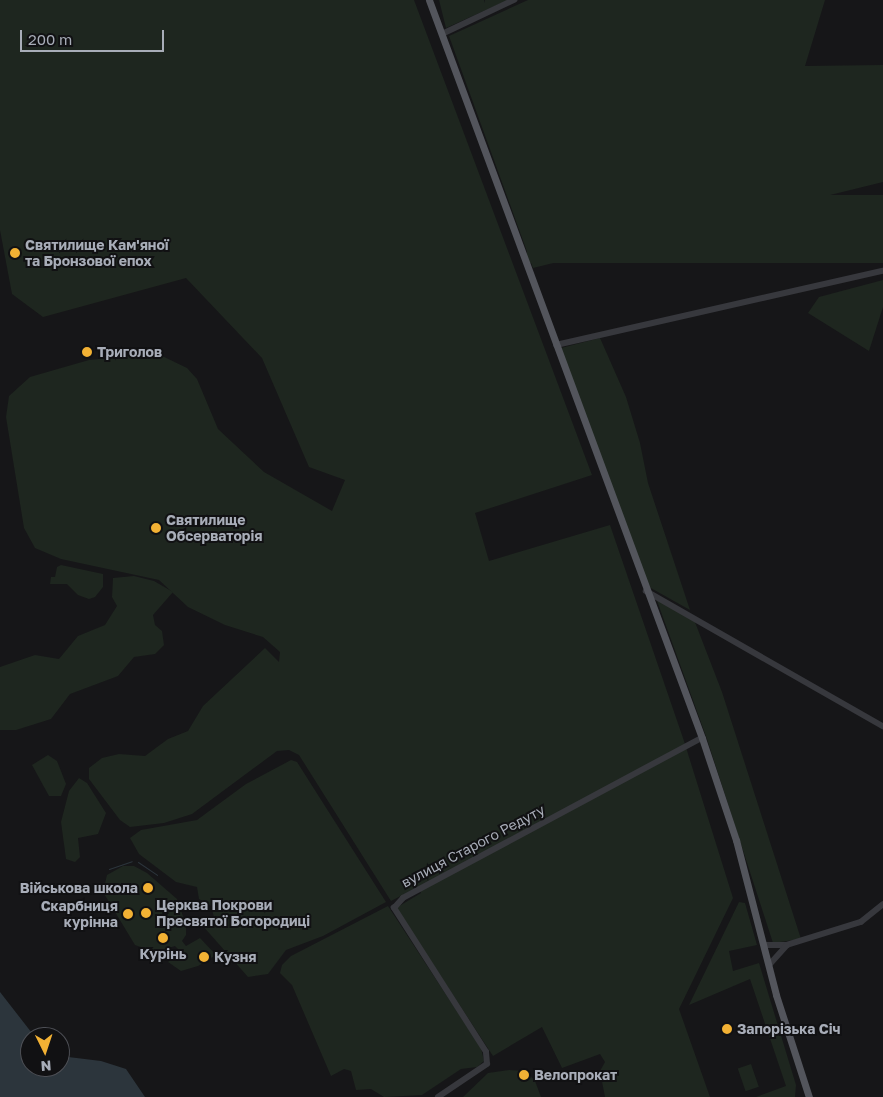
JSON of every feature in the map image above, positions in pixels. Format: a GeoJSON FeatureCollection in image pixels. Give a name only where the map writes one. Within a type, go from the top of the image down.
{"type":"FeatureCollection","features":[{"type":"Feature","properties":{"kind":"main road"},"geometry":{"type":"LineString","coordinates":[[428,0],[702,738],[736,840],[766,945],[782,1015],[809,1097]]}},
{"type":"Feature","properties":{"kind":"street"},"geometry":{"type":"LineString","coordinates":[[442,34],[514,0]]}},
{"type":"Feature","properties":{"kind":"street"},"geometry":{"type":"LineString","coordinates":[[556,345],[883,271]]}},
{"type":"Feature","properties":{"kind":"street"},"geometry":{"type":"LineString","coordinates":[[646,591],[883,726]]}},
{"type":"Feature","properties":{"kind":"street","name":"вулиця Старого Редуту"},"geometry":{"type":"LineString","coordinates":[[438,1097],[486,1064],[486,1052],[394,908],[403,898],[702,738]]}},
{"type":"Feature","properties":{"kind":"street"},"geometry":{"type":"LineString","coordinates":[[766,945],[787,945],[861,922],[883,904]]}},
{"type":"Feature","properties":{"kind":"street"},"geometry":{"type":"LineString","coordinates":[[770,964],[787,945]]}},
{"type":"Feature","properties":{"kind":"shaded area"},"geometry":{"type":"Polygon","coordinates":[[[0,0],[414,0],[592,475],[475,513],[489,561],[610,525],[684,741],[733,898],[679,1009],[710,1097],[605,1097],[600,1071],[605,1062],[600,1054],[562,1068],[542,1027],[493,1056],[396,908],[421,893],[418,887],[391,901],[299,755],[289,750],[277,751],[192,814],[164,823],[130,827],[120,820],[89,779],[89,768],[102,758],[119,754],[145,756],[168,739],[188,731],[203,706],[265,648],[279,662],[280,652],[263,637],[225,625],[188,607],[159,580],[61,559],[35,548],[24,528],[6,417],[9,396],[30,377],[89,360],[156,353],[187,368],[197,379],[218,429],[264,472],[332,511],[345,480],[309,467],[262,358],[186,278],[43,317],[12,294],[0,230],[0,0]]]}},
{"type":"Feature","properties":{"kind":"shaded area"},"geometry":{"type":"Polygon","coordinates":[[[439,0],[484,0],[484,3],[485,0],[508,0],[446,28],[439,0]]]}},
{"type":"Feature","properties":{"kind":"shaded area"},"geometry":{"type":"Polygon","coordinates":[[[528,0],[825,0],[805,66],[883,65],[883,182],[533,268],[449,36],[528,0]]]}},
{"type":"Feature","properties":{"kind":"shaded area"},"geometry":{"type":"Polygon","coordinates":[[[527,195],[883,195],[883,263],[527,263],[527,195]]]}},
{"type":"Feature","properties":{"kind":"shaded area"},"geometry":{"type":"Polygon","coordinates":[[[883,280],[883,307],[869,351],[808,313],[819,297],[883,280]]]}},
{"type":"Feature","properties":{"kind":"shaded area"},"geometry":{"type":"Polygon","coordinates":[[[600,338],[626,397],[640,443],[648,483],[690,610],[649,587],[561,348],[600,338]]]}},
{"type":"Feature","properties":{"kind":"shaded area"},"geometry":{"type":"Polygon","coordinates":[[[61,565],[103,574],[103,587],[95,597],[89,599],[78,595],[67,584],[50,584],[51,577],[55,577],[57,567],[61,565]]]}},
{"type":"Feature","properties":{"kind":"shaded area"},"geometry":{"type":"Polygon","coordinates":[[[134,576],[154,581],[173,592],[153,615],[155,625],[162,631],[164,645],[155,654],[134,657],[118,676],[70,694],[51,719],[16,730],[0,730],[0,667],[35,655],[59,659],[78,636],[105,625],[117,606],[112,597],[113,578],[134,576]]]}},
{"type":"Feature","properties":{"kind":"shaded area"},"geometry":{"type":"Polygon","coordinates":[[[656,598],[693,617],[722,692],[801,939],[773,943],[707,739],[656,598]]]}},
{"type":"Feature","properties":{"kind":"shaded area"},"geometry":{"type":"Polygon","coordinates":[[[48,755],[57,761],[66,784],[61,796],[49,796],[32,765],[48,755]]]}},
{"type":"Feature","properties":{"kind":"shaded area"},"geometry":{"type":"Polygon","coordinates":[[[291,760],[297,762],[386,902],[323,936],[286,950],[268,974],[248,977],[202,925],[212,922],[214,917],[211,906],[199,899],[197,887],[176,882],[139,854],[130,838],[141,830],[197,820],[246,784],[291,760]]]}},
{"type":"Feature","properties":{"kind":"shaded area"},"geometry":{"type":"Polygon","coordinates":[[[79,778],[87,783],[106,813],[98,834],[78,838],[80,857],[75,862],[66,859],[61,822],[69,791],[79,778]]]}},
{"type":"Feature","properties":{"kind":"shaded area"},"geometry":{"type":"Polygon","coordinates":[[[123,866],[134,866],[147,873],[177,899],[186,925],[186,935],[182,941],[186,946],[200,938],[216,955],[198,966],[181,971],[168,962],[180,951],[175,946],[155,952],[135,945],[103,892],[107,875],[123,866]]]}},
{"type":"Feature","properties":{"kind":"shaded area"},"geometry":{"type":"Polygon","coordinates":[[[739,902],[745,903],[757,945],[729,951],[733,971],[759,963],[796,1085],[795,1097],[756,1097],[786,1086],[750,979],[689,1005],[739,902]]]}},
{"type":"Feature","properties":{"kind":"shaded area"},"geometry":{"type":"Polygon","coordinates":[[[388,906],[481,1048],[484,1061],[477,1067],[461,1069],[422,1095],[384,1097],[371,1089],[356,1090],[351,1071],[344,1069],[331,1076],[292,985],[280,973],[282,965],[291,956],[388,906]]]}},
{"type":"Feature","properties":{"kind":"shaded area"},"geometry":{"type":"Polygon","coordinates":[[[0,992],[27,1027],[20,1027],[20,1077],[70,1077],[70,1057],[101,1061],[126,1069],[145,1097],[0,1097],[0,992]]]}},
{"type":"Feature","properties":{"kind":"shaded area"},"geometry":{"type":"Polygon","coordinates":[[[751,1064],[759,1087],[746,1091],[738,1069],[751,1064]]]}},
{"type":"Feature","properties":{"kind":"shaded area"},"geometry":{"type":"Polygon","coordinates":[[[509,1070],[526,1071],[535,1081],[541,1097],[463,1097],[488,1073],[509,1070]]]}},
{"type":"Feature","properties":{"kind":"waterway"},"geometry":{"type":"LineString","coordinates":[[109,869],[132,861]]}},
{"type":"Feature","properties":{"kind":"waterway"},"geometry":{"type":"LineString","coordinates":[[138,862],[157,875]]}},
{"type":"Feature","properties":{"kind":"place","name":"Святилище Кам'яної та Бронзової епох"},"geometry":{"type":"Point","coordinates":[15,253]}},
{"type":"Feature","properties":{"kind":"place","name":"Триголов"},"geometry":{"type":"Point","coordinates":[87,352]}},
{"type":"Feature","properties":{"kind":"place","name":"Святилище Обсерваторія"},"geometry":{"type":"Point","coordinates":[156,528]}},
{"type":"Feature","properties":{"kind":"place","name":"Військова школа"},"geometry":{"type":"Point","coordinates":[148,888]}},
{"type":"Feature","properties":{"kind":"place","name":"Церква Покрови Пресвятої Богородиці"},"geometry":{"type":"Point","coordinates":[146,913]}},
{"type":"Feature","properties":{"kind":"place","name":"Скарбниця курінна"},"geometry":{"type":"Point","coordinates":[128,914]}},
{"type":"Feature","properties":{"kind":"place","name":"Курінь"},"geometry":{"type":"Point","coordinates":[163,938]}},
{"type":"Feature","properties":{"kind":"place","name":"Кузня"},"geometry":{"type":"Point","coordinates":[204,957]}},
{"type":"Feature","properties":{"kind":"place","name":"Запорізька Січ"},"geometry":{"type":"Point","coordinates":[727,1029]}},
{"type":"Feature","properties":{"kind":"place","name":"Велопрокат"},"geometry":{"type":"Point","coordinates":[524,1075]}}]}
